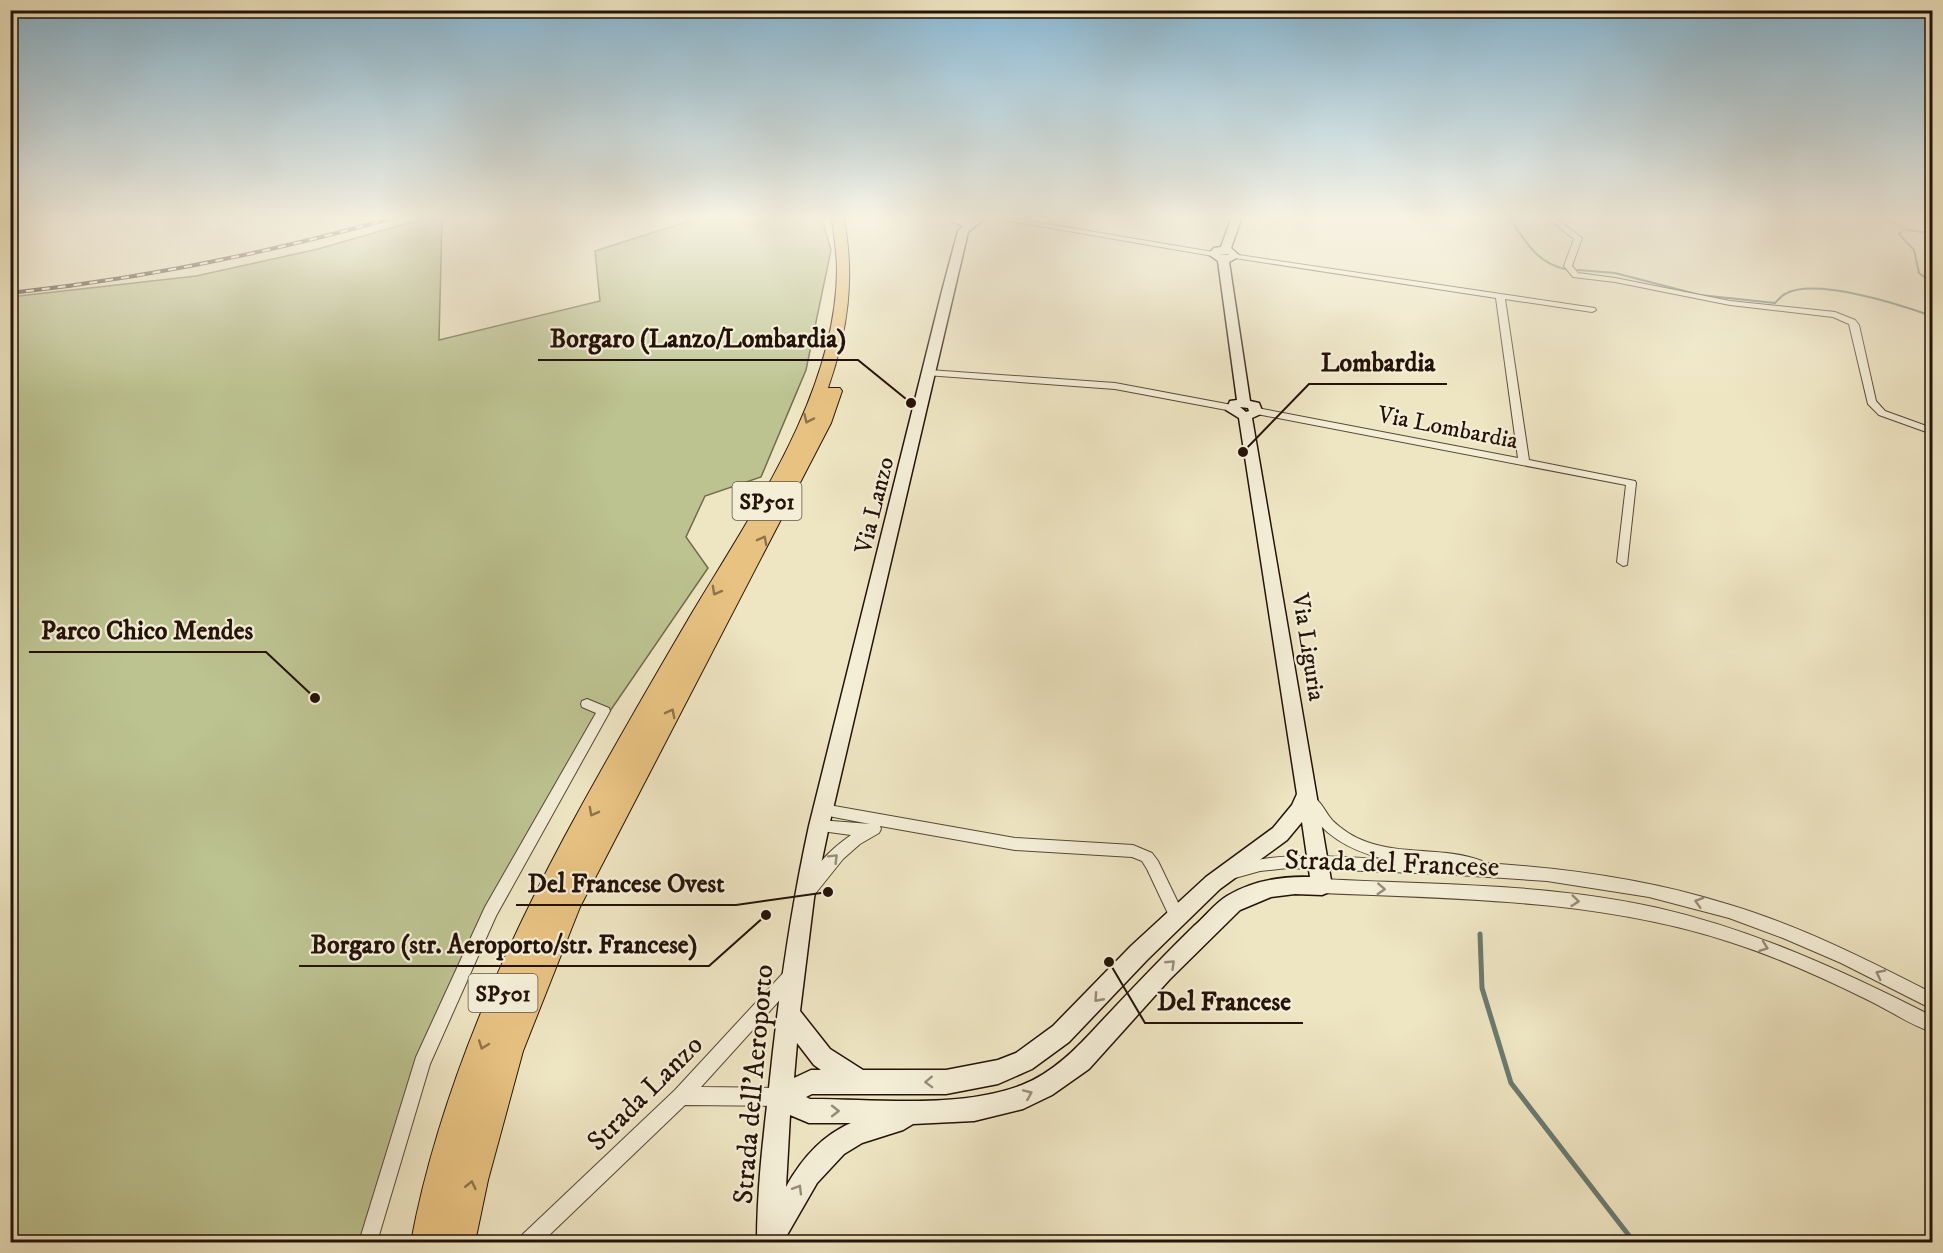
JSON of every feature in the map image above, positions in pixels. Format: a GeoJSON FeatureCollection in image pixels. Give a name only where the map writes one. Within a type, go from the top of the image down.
{"type":"FeatureCollection","features":[{"type":"Feature","properties":{"kind":"highway","name":"SP501"},"geometry":{"type":"LineString","coordinates":[[428,1242],[442,1178],[482,1047],[509,976],[537,917],[620,760],[780,478],[817,400],[832,353],[841,310],[845,277]]}},
{"type":"Feature","properties":{"kind":"highway","name":"SP501"},"geometry":{"type":"LineString","coordinates":[[458,1242],[472,1180],[508,1051],[530,993],[569,903],[823,423],[846,354],[855,308],[856,277]]}},
{"type":"Feature","properties":{"kind":"street","name":"Via Lanzo"},"geometry":{"type":"LineString","coordinates":[[828,790],[928,373],[955,277]]}},
{"type":"Feature","properties":{"kind":"street","name":"Via Liguria"},"geometry":{"type":"LineString","coordinates":[[1227,277],[1244,409],[1322,886]]}},
{"type":"Feature","properties":{"kind":"street"},"geometry":{"type":"LineString","coordinates":[[1375,277],[1592,310]]}},
{"type":"Feature","properties":{"kind":"street"},"geometry":{"type":"LineString","coordinates":[[1603,277],[1620,279],[1722,302],[1824,313],[1852,322],[1855,326],[1871,402],[1882,413],[1929,430],[1932,419]]}},
{"type":"Feature","properties":{"kind":"street"},"geometry":{"type":"LineString","coordinates":[[1500,296],[1524,463]]}},
{"type":"Feature","properties":{"kind":"street","name":"Via Lombardia"},"geometry":{"type":"LineString","coordinates":[[928,373],[1115,386],[1631,483],[1623,562]]}},
{"type":"Feature","properties":{"kind":"street"},"geometry":{"type":"LineString","coordinates":[[368,1242],[422,1063],[490,912],[604,711],[586,704]]}},
{"type":"Feature","properties":{"kind":"street","name":"Strada dell'Aeroporto"},"geometry":{"type":"LineString","coordinates":[[770,1242],[780,1097],[792,975],[804,898],[828,790]]}},
{"type":"Feature","properties":{"kind":"street"},"geometry":{"type":"LineString","coordinates":[[1307,794],[1329,826],[1342,838],[1360,848],[1373,852],[1453,859],[1501,872]]}},
{"type":"Feature","properties":{"kind":"street"},"geometry":{"type":"LineString","coordinates":[[1213,883],[1280,834],[1300,810],[1307,794]]}},
{"type":"Feature","properties":{"kind":"street"},"geometry":{"type":"LineString","coordinates":[[821,818],[855,830],[904,824]]}},
{"type":"Feature","properties":{"kind":"street"},"geometry":{"type":"LineString","coordinates":[[821,818],[904,824],[1015,844],[1133,851],[1147,857],[1153,865],[1177,917]]}},
{"type":"Feature","properties":{"kind":"street"},"geometry":{"type":"LineString","coordinates":[[804,898],[823,869],[854,839],[874,829]]}},
{"type":"Feature","properties":{"kind":"street","name":"Strada del Francese"},"geometry":{"type":"LineString","coordinates":[[780,1097],[811,1082],[914,1083],[974,1078],[998,1072],[1024,1061],[1061,1034],[1213,883],[1236,871],[1288,861],[1501,872],[1603,881],[1641,888],[1700,902],[1808,941],[1932,1001]]}},
{"type":"Feature","properties":{"kind":"street","name":"Strada del Francese"},"geometry":{"type":"LineString","coordinates":[[780,1097],[809,1111],[928,1112],[974,1109],[1003,1103],[1044,1087],[1081,1061],[1162,972],[1233,903],[1271,888],[1295,885],[1519,896],[1610,905],[1647,912],[1703,926],[1808,964],[1932,1024]]}},
{"type":"Feature","properties":{"kind":"street"},"geometry":{"type":"LineString","coordinates":[[1641,888],[1647,912]]}},
{"type":"Feature","properties":{"kind":"street"},"geometry":{"type":"LineString","coordinates":[[1808,941],[1808,964]]}},
{"type":"Feature","properties":{"kind":"street","name":"Strada Lanzo"},"geometry":{"type":"LineString","coordinates":[[529,1242],[681,1096],[792,975]]}},
{"type":"Feature","properties":{"kind":"street"},"geometry":{"type":"LineString","coordinates":[[788,1014],[822,1056],[839,1070],[861,1082]]}},
{"type":"Feature","properties":{"kind":"street"},"geometry":{"type":"LineString","coordinates":[[681,1096],[780,1097]]}},
{"type":"Feature","properties":{"kind":"street"},"geometry":{"type":"LineString","coordinates":[[770,1242],[796,1192],[816,1162],[827,1151],[856,1132],[888,1121],[928,1112]]}},
{"type":"Feature","properties":{"kind":"green space"},"geometry":{"type":"Polygon","coordinates":[[[183,277],[441,277],[439,340],[600,301],[598,277],[825,277],[806,370],[761,477],[705,496],[686,537],[708,568],[530,828],[400,1121],[363,1242],[11,1242],[10,297],[183,277]]]}},
{"type":"Feature","properties":{"kind":"waterway"},"geometry":{"type":"LineString","coordinates":[[1632,277],[1700,295],[1775,303],[1785,294],[1799,290],[1837,291],[1858,294],[1932,316]]}},
{"type":"Feature","properties":{"kind":"waterway"},"geometry":{"type":"LineString","coordinates":[[1925,277],[1932,283]]}},
{"type":"Feature","properties":{"kind":"waterway"},"geometry":{"type":"LineString","coordinates":[[1480,934],[1482,988],[1511,1083],[1634,1242]]}},
{"type":"Feature","properties":{"kind":"railway"},"geometry":{"type":"LineString","coordinates":[[10,293],[123,277]]}},
{"type":"Feature","properties":{"kind":"place","name":"Borgaro (Lanzo/Lombardia)"},"geometry":{"type":"Point","coordinates":[911,403]}},
{"type":"Feature","properties":{"kind":"place","name":"Lombardia"},"geometry":{"type":"Point","coordinates":[1243,452]}},
{"type":"Feature","properties":{"kind":"place","name":"Parco Chico Mendes"},"geometry":{"type":"Point","coordinates":[315,698]}},
{"type":"Feature","properties":{"kind":"place","name":"Del Francese Ovest"},"geometry":{"type":"Point","coordinates":[828,892]}},
{"type":"Feature","properties":{"kind":"place","name":"Borgaro (str. Aeroporto/str. Francese)"},"geometry":{"type":"Point","coordinates":[766,915]}},
{"type":"Feature","properties":{"kind":"place","name":"Del Francese"},"geometry":{"type":"Point","coordinates":[1109,962]}}]}
